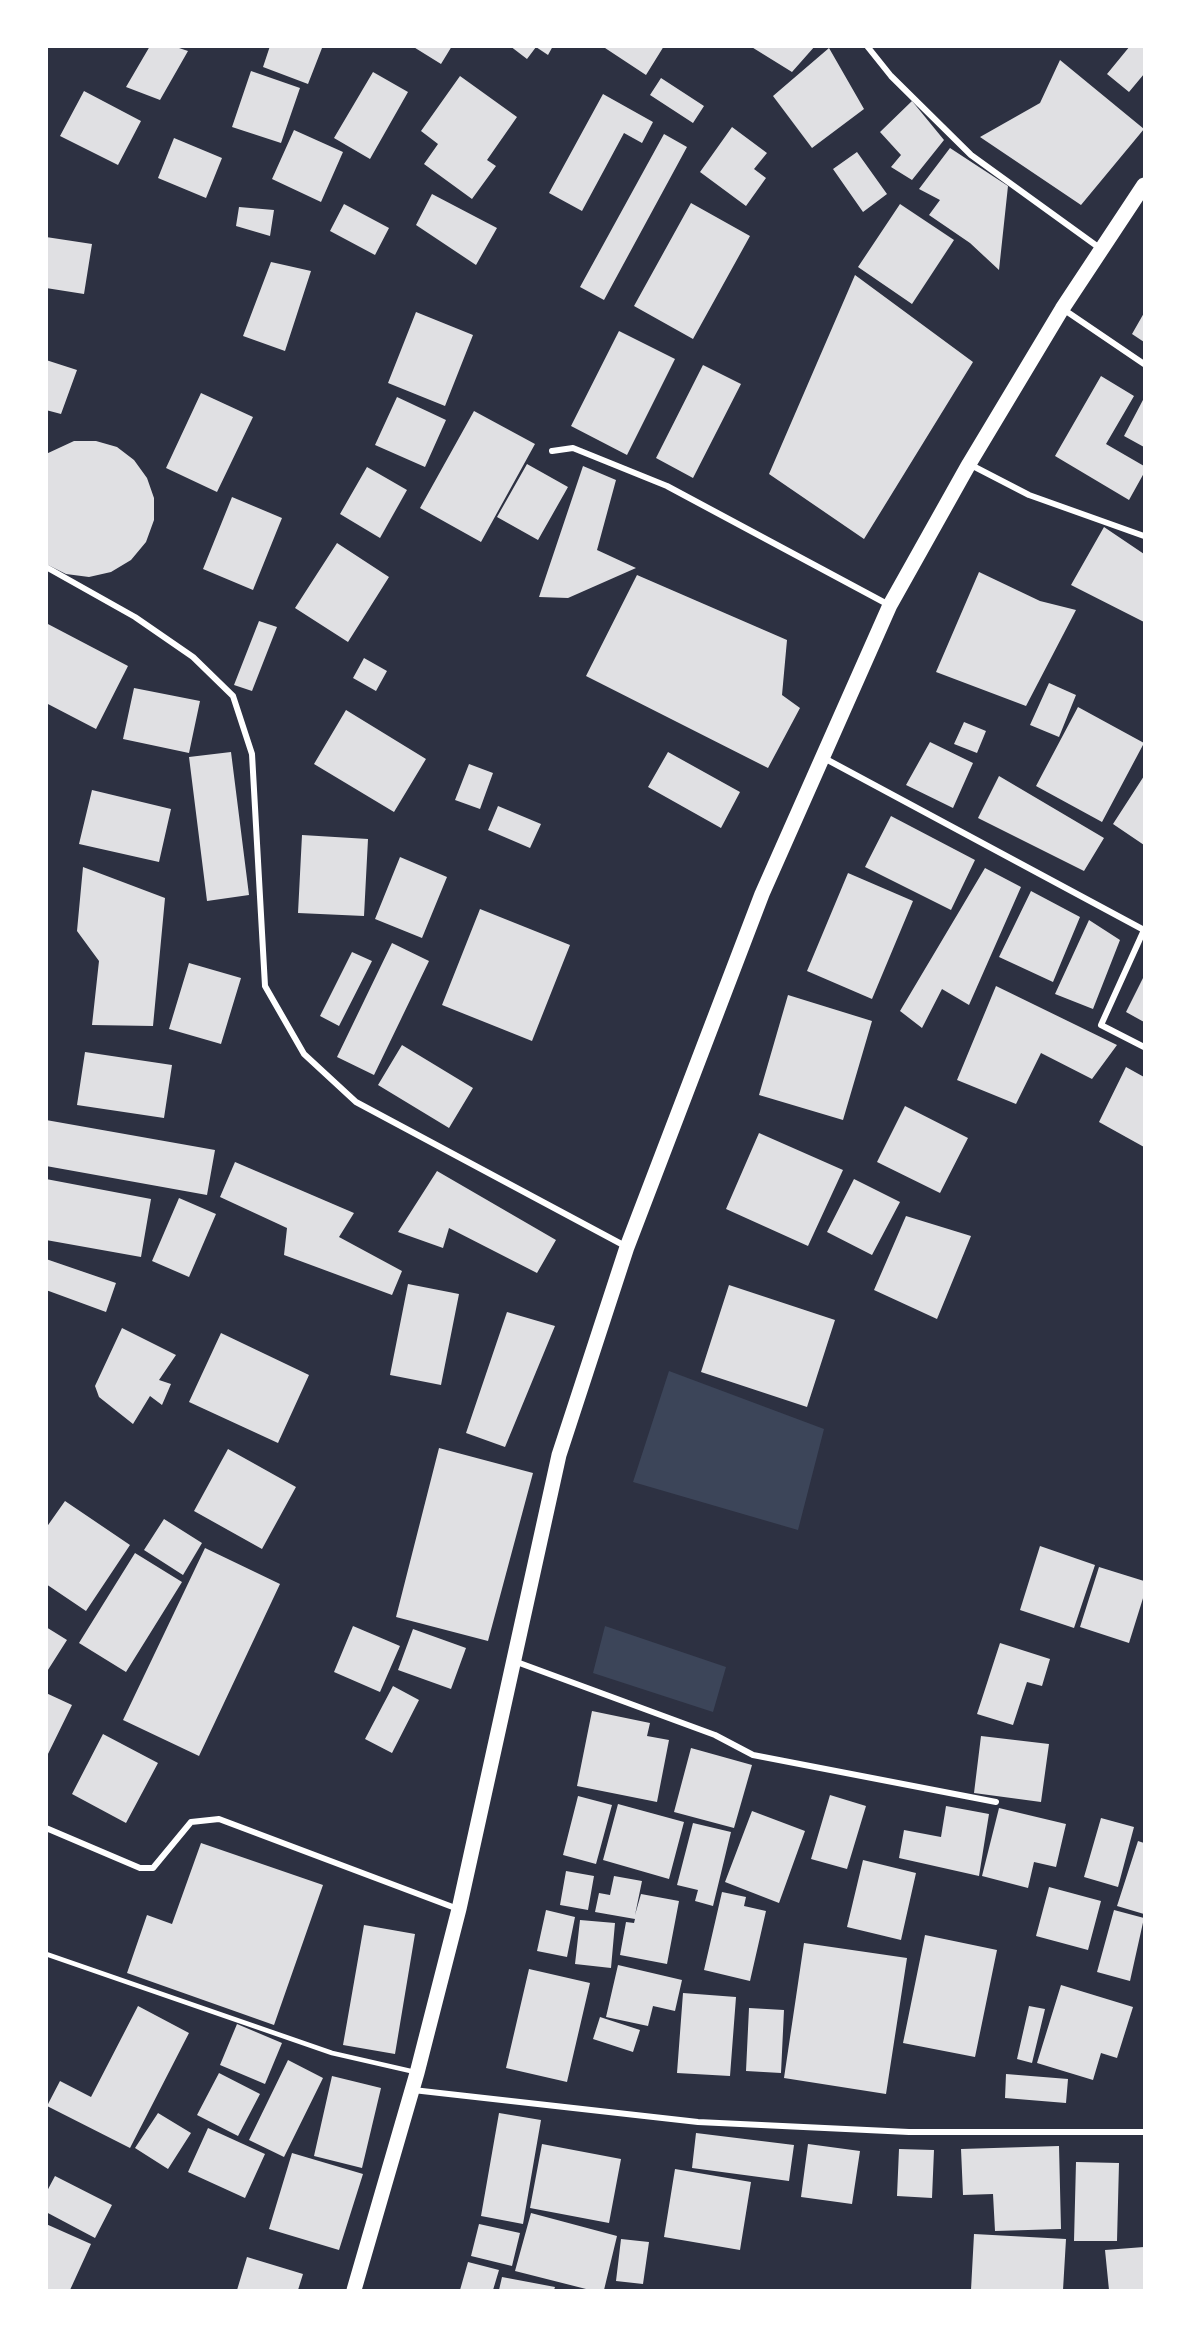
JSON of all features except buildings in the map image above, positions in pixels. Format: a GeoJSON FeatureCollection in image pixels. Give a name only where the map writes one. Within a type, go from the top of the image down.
{"type":"FeatureCollection","features":[{"type":"Feature","properties":{"kind":"main road"},"geometry":{"type":"LineString","coordinates":[[354,2290],[417,2073],[459,1909],[559,1455],[627,1247],[762,894],[890,605],[969,464],[1062,309],[1144,185]]}},
{"type":"Feature","properties":{"kind":"street"},"geometry":{"type":"LineString","coordinates":[[867,46],[891,76],[971,155],[1101,249]]}},
{"type":"Feature","properties":{"kind":"street"},"geometry":{"type":"LineString","coordinates":[[1062,309],[1144,364]]}},
{"type":"Feature","properties":{"kind":"street"},"geometry":{"type":"LineString","coordinates":[[552,451],[573,448],[667,486],[890,605]]}},
{"type":"Feature","properties":{"kind":"street"},"geometry":{"type":"LineString","coordinates":[[969,464],[1029,495],[1144,536]]}},
{"type":"Feature","properties":{"kind":"street"},"geometry":{"type":"LineString","coordinates":[[46,567],[135,617],[193,657],[233,696],[252,754],[265,986],[304,1054],[356,1102],[627,1247]]}},
{"type":"Feature","properties":{"kind":"street"},"geometry":{"type":"LineString","coordinates":[[823,757],[1144,930],[1101,1025],[1144,1047]]}},
{"type":"Feature","properties":{"kind":"street"},"geometry":{"type":"LineString","coordinates":[[513,1661],[715,1735],[753,1755],[996,1802]]}},
{"type":"Feature","properties":{"kind":"street"},"geometry":{"type":"LineString","coordinates":[[46,1828],[140,1868],[153,1868],[191,1822],[219,1819],[459,1909]]}},
{"type":"Feature","properties":{"kind":"street"},"geometry":{"type":"LineString","coordinates":[[412,2090],[698,2122],[909,2132],[1144,2132]]}},
{"type":"Feature","properties":{"kind":"lane"},"geometry":{"type":"LineString","coordinates":[[46,1954],[332,2053],[417,2073]]}},
{"type":"Feature","properties":{"kind":"shaded area"},"geometry":{"type":"Polygon","coordinates":[[[669,1371],[824,1429],[798,1530],[633,1482],[669,1371]]]}},
{"type":"Feature","properties":{"kind":"shaded area"},"geometry":{"type":"Polygon","coordinates":[[[605,1626],[726,1667],[713,1712],[593,1673],[605,1626]]]}}]}
